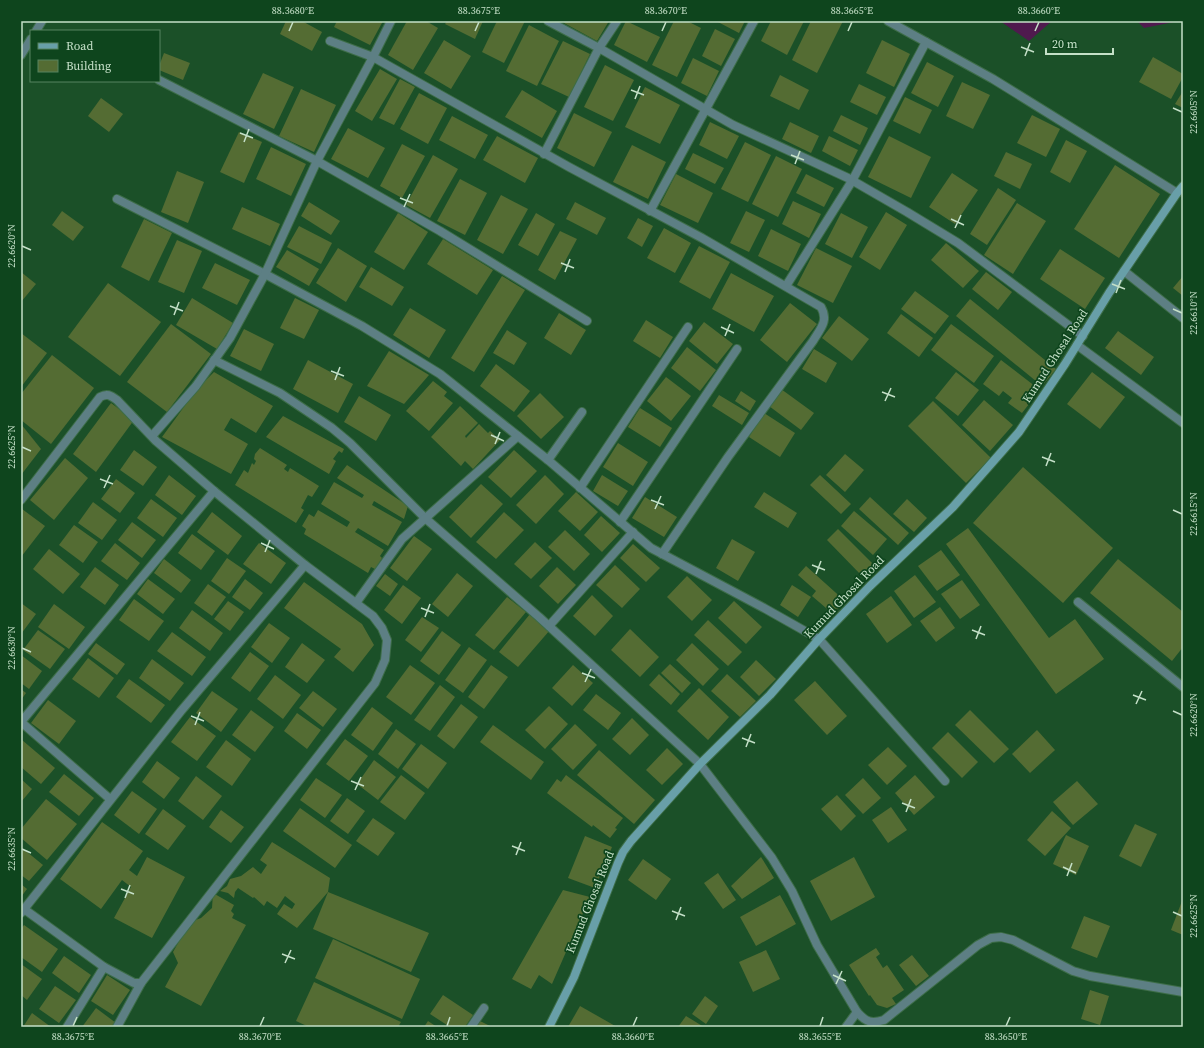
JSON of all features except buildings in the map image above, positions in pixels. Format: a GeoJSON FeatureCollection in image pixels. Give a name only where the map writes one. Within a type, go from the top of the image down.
{"type":"FeatureCollection","features":[{"type":"Feature","properties":{"kind":"street"},"geometry":{"type":"LineString","coordinates":[[37,30],[42,21]]}},
{"type":"Feature","properties":{"kind":"street"},"geometry":{"type":"LineString","coordinates":[[152,436],[196,386],[230,338],[265,274],[317,161],[391,21]]}},
{"type":"Feature","properties":{"kind":"street"},"geometry":{"type":"LineString","coordinates":[[548,21],[599,48],[733,125],[852,181],[958,243],[1083,336]]}},
{"type":"Feature","properties":{"kind":"street"},"geometry":{"type":"LineString","coordinates":[[544,154],[599,48],[617,21]]}},
{"type":"Feature","properties":{"kind":"street"},"geometry":{"type":"LineString","coordinates":[[650,210],[754,21]]}},
{"type":"Feature","properties":{"kind":"street"},"geometry":{"type":"LineString","coordinates":[[888,21],[993,79],[1177,193]]}},
{"type":"Feature","properties":{"kind":"street"},"geometry":{"type":"LineString","coordinates":[[21,55],[30,41]]}},
{"type":"Feature","properties":{"kind":"street"},"geometry":{"type":"LineString","coordinates":[[330,41],[373,57],[544,154],[702,238],[821,307],[825,315],[824,322],[813,341],[728,457],[662,554]]}},
{"type":"Feature","properties":{"kind":"street"},"geometry":{"type":"LineString","coordinates":[[786,286],[852,181],[926,42]]}},
{"type":"Feature","properties":{"kind":"street"},"geometry":{"type":"LineString","coordinates":[[160,81],[317,161],[440,231],[587,321]]}},
{"type":"Feature","properties":{"kind":"street","name":"Kumud Ghosal Road"},"geometry":{"type":"LineString","coordinates":[[550,1027],[574,977],[623,852],[631,841],[700,764],[770,695],[819,639],[870,586],[952,507],[1019,432],[1124,271],[1183,186]]}},
{"type":"Feature","properties":{"kind":"street"},"geometry":{"type":"LineString","coordinates":[[117,199],[265,274],[362,326],[440,374],[548,460],[651,548],[819,639],[945,781]]}},
{"type":"Feature","properties":{"kind":"street"},"geometry":{"type":"LineString","coordinates":[[1124,271],[1183,318]]}},
{"type":"Feature","properties":{"kind":"street"},"geometry":{"type":"LineString","coordinates":[[580,488],[688,327]]}},
{"type":"Feature","properties":{"kind":"street"},"geometry":{"type":"LineString","coordinates":[[1077,345],[1183,423]]}},
{"type":"Feature","properties":{"kind":"street"},"geometry":{"type":"LineString","coordinates":[[620,522],[737,349]]}},
{"type":"Feature","properties":{"kind":"street"},"geometry":{"type":"LineString","coordinates":[[214,360],[280,393],[332,428],[350,443],[425,518],[549,626],[700,764],[772,858],[792,891],[817,945],[857,1012],[864,1019],[875,1025],[884,1020],[978,945],[991,938],[1001,937],[1013,940],[1073,971],[1090,976],[1183,992]]}},
{"type":"Feature","properties":{"kind":"street"},"geometry":{"type":"LineString","coordinates":[[21,500],[100,397],[105,394],[110,395],[117,400],[152,436],[214,491],[305,566],[373,616],[382,628],[387,640],[385,660],[375,683],[141,983],[117,1027]]}},
{"type":"Feature","properties":{"kind":"street"},"geometry":{"type":"LineString","coordinates":[[548,460],[582,412]]}},
{"type":"Feature","properties":{"kind":"street"},"geometry":{"type":"LineString","coordinates":[[356,603],[402,539],[518,436]]}},
{"type":"Feature","properties":{"kind":"street"},"geometry":{"type":"LineString","coordinates":[[110,799],[21,722],[214,491]]}},
{"type":"Feature","properties":{"kind":"street"},"geometry":{"type":"LineString","coordinates":[[549,626],[632,532]]}},
{"type":"Feature","properties":{"kind":"street"},"geometry":{"type":"LineString","coordinates":[[141,983],[134,984],[104,967],[22,911],[181,711],[305,566]]}},
{"type":"Feature","properties":{"kind":"street"},"geometry":{"type":"LineString","coordinates":[[1078,602],[1183,687]]}},
{"type":"Feature","properties":{"kind":"street"},"geometry":{"type":"LineString","coordinates":[[67,1027],[104,967]]}},
{"type":"Feature","properties":{"kind":"street"},"geometry":{"type":"LineString","coordinates":[[471,1027],[484,1008]]}},
{"type":"Feature","properties":{"kind":"street"},"geometry":{"type":"LineString","coordinates":[[846,1027],[857,1012]]}},
{"type":"Feature","properties":{"kind":"shaded area"},"geometry":{"type":"Polygon","coordinates":[[[1000,21],[1052,21],[1029,41],[1000,21]]]}},
{"type":"Feature","properties":{"kind":"shaded area"},"geometry":{"type":"Polygon","coordinates":[[[1137,21],[1179,21],[1144,28],[1137,21]]]}}]}
